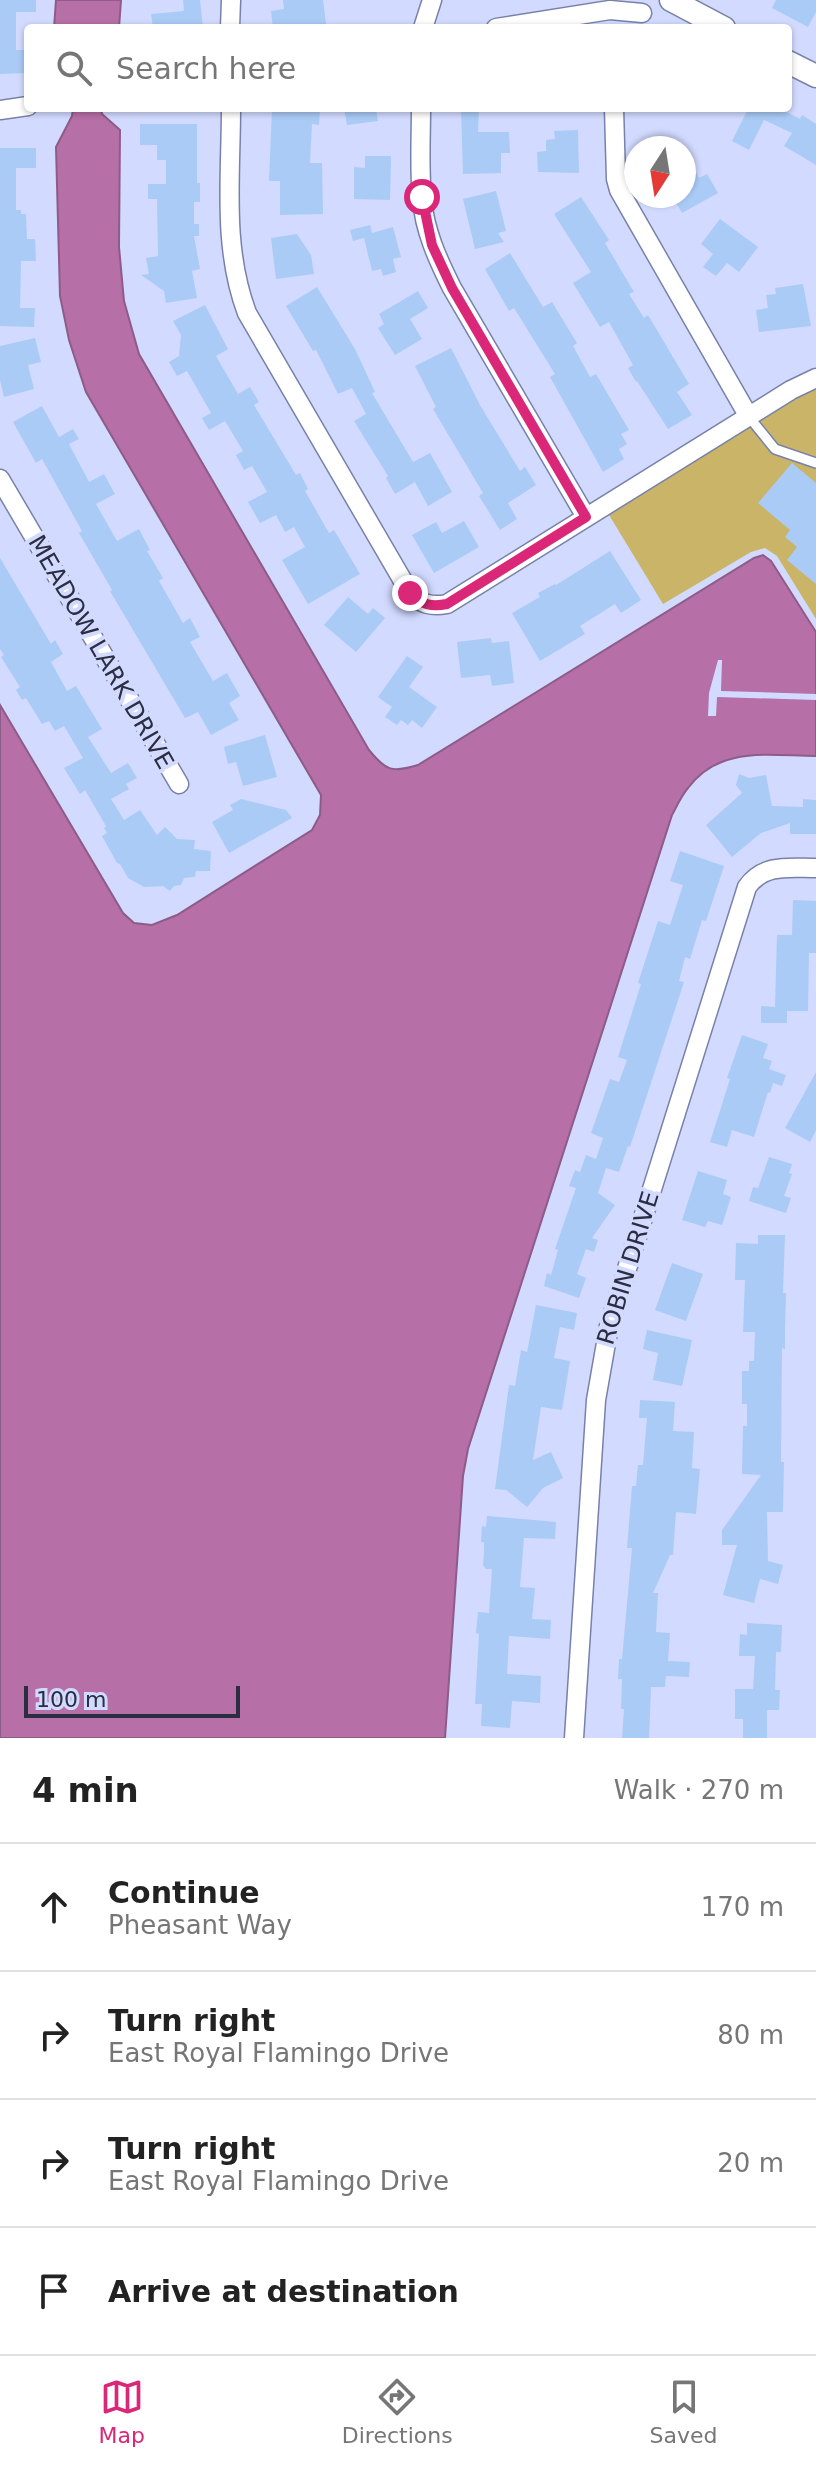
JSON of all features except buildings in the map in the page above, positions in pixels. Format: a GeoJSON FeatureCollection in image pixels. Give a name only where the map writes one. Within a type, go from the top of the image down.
{"type":"FeatureCollection","features":[{"type":"Feature","properties":{"kind":"street"},"geometry":{"type":"LineString","coordinates":[[230,24],[231,0]]}},
{"type":"Feature","properties":{"kind":"street"},"geometry":{"type":"LineString","coordinates":[[424,24],[432,0]]}},
{"type":"Feature","properties":{"kind":"street"},"geometry":{"type":"LineString","coordinates":[[671,0],[716,24]]}},
{"type":"Feature","properties":{"kind":"street"},"geometry":{"type":"LineString","coordinates":[[521,24],[610,10],[642,14]]}},
{"type":"Feature","properties":{"kind":"street"},"geometry":{"type":"LineString","coordinates":[[792,64],[816,76]]}},
{"type":"Feature","properties":{"kind":"street"},"geometry":{"type":"LineString","coordinates":[[0,110],[24,107]]}},
{"type":"Feature","properties":{"kind":"street"},"geometry":{"type":"LineString","coordinates":[[231,112],[230,242],[240,293],[260,336],[410,593],[426,605],[447,604],[791,390],[816,378]]}},
{"type":"Feature","properties":{"kind":"street"},"geometry":{"type":"LineString","coordinates":[[421,112],[422,197],[439,263],[586,517]]}},
{"type":"Feature","properties":{"kind":"street"},"geometry":{"type":"LineString","coordinates":[[614,112],[619,190],[749,417]]}},
{"type":"Feature","properties":{"kind":"street","name":"MEADOW LARK DRIVE"},"geometry":{"type":"LineString","coordinates":[[0,479],[179,784]]}},
{"type":"Feature","properties":{"kind":"street","name":"ROBIN DRIVE"},"geometry":{"type":"LineString","coordinates":[[574,1738],[596,1400],[609,1326],[747,887],[771,869],[816,868]]}},
{"type":"Feature","properties":{"kind":"lane"},"geometry":{"type":"LineString","coordinates":[[749,417],[775,449],[816,463]]}},
{"type":"Feature","properties":{"kind":"shaded area"},"geometry":{"type":"Polygon","coordinates":[[[56,0],[121,0],[119,24],[54,24],[56,0]]]}},
{"type":"Feature","properties":{"kind":"shaded area"},"geometry":{"type":"Polygon","coordinates":[[[72,112],[102,112],[120,130],[119,247],[124,301],[139,354],[369,750],[385,766],[402,769],[418,765],[763,555],[771,561],[816,632],[816,756],[747,756],[715,765],[688,788],[672,815],[468,1449],[463,1476],[445,1738],[0,1738],[0,705],[123,913],[134,923],[152,925],[177,915],[312,830],[320,815],[321,795],[86,392],[69,340],[60,296],[56,147],[72,112]]]}},
{"type":"Feature","properties":{"kind":"shaded area"},"geometry":{"type":"Polygon","coordinates":[[[816,383],[816,619],[777,556],[765,548],[751,552],[663,604],[603,505],[816,383]]]}},
{"type":"Feature","properties":{"kind":"pier"},"geometry":{"type":"Polygon","coordinates":[[[718,660],[722,660],[721,691],[816,694],[816,700],[717,697],[716,716],[708,716],[709,693],[718,660]]]}},
{"type":"Feature","properties":{"kind":"route"},"geometry":{"type":"LineString","coordinates":[[410,593],[426,605],[447,604],[586,517],[439,263],[422,197]]}}]}
